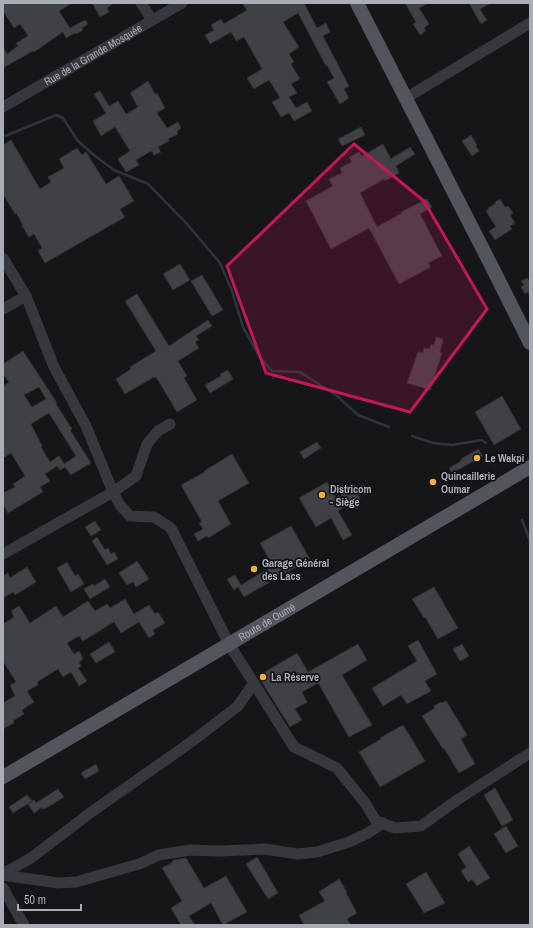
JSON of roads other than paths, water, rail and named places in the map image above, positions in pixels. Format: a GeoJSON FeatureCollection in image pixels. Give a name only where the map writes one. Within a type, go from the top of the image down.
{"type":"FeatureCollection","features":[{"type":"Feature","properties":{"kind":"main road"},"geometry":{"type":"LineString","coordinates":[[357,3],[530,343]]}},
{"type":"Feature","properties":{"kind":"main road","name":"Route de Oumé"},"geometry":{"type":"LineString","coordinates":[[3,777],[530,467]]}},
{"type":"Feature","properties":{"kind":"street"},"geometry":{"type":"LineString","coordinates":[[142,3],[152,20]]}},
{"type":"Feature","properties":{"kind":"street","name":"Rue de la Grande Mosquée"},"geometry":{"type":"LineString","coordinates":[[3,107],[182,3]]}},
{"type":"Feature","properties":{"kind":"street"},"geometry":{"type":"LineString","coordinates":[[406,98],[530,23]]}},
{"type":"Feature","properties":{"kind":"street"},"geometry":{"type":"LineString","coordinates":[[3,258],[26,296],[54,367],[86,426],[113,492],[120,505],[130,516],[154,517],[171,528],[229,644],[294,747],[337,768],[365,803],[376,821],[395,828],[421,826],[457,800],[530,753]]}},
{"type":"Feature","properties":{"kind":"street"},"geometry":{"type":"LineString","coordinates":[[3,309],[26,296]]}},
{"type":"Feature","properties":{"kind":"street"},"geometry":{"type":"LineString","coordinates":[[3,554],[113,492],[136,476],[147,444],[158,431],[170,424]]}},
{"type":"Feature","properties":{"kind":"street"},"geometry":{"type":"LineString","coordinates":[[3,874],[31,858],[90,813],[194,740],[238,706],[254,684]]}},
{"type":"Feature","properties":{"kind":"street"},"geometry":{"type":"LineString","coordinates":[[3,874],[58,883],[76,882],[138,864],[159,855],[190,850],[265,850],[297,854],[317,852],[349,842],[383,824]]}},
{"type":"Feature","properties":{"kind":"street"},"geometry":{"type":"LineString","coordinates":[[3,888],[24,925]]}},
{"type":"Feature","properties":{"kind":"waterway"},"geometry":{"type":"LineString","coordinates":[[3,137],[56,115],[63,118],[78,141],[95,156],[114,170],[148,184],[187,224],[220,263],[232,291],[243,327],[259,356],[272,371],[300,372],[337,396],[358,415],[389,427]]}},
{"type":"Feature","properties":{"kind":"waterway"},"geometry":{"type":"LineString","coordinates":[[412,436],[433,443],[452,445],[482,440],[486,443]]}},
{"type":"Feature","properties":{"kind":"waterway"},"geometry":{"type":"LineString","coordinates":[[522,520],[530,541]]}},
{"type":"Feature","properties":{"kind":"place","name":"Le Wakpi"},"geometry":{"type":"Point","coordinates":[477,458]}},
{"type":"Feature","properties":{"kind":"place","name":"Quincaillerie Oumar"},"geometry":{"type":"Point","coordinates":[433,482]}},
{"type":"Feature","properties":{"kind":"place","name":"Districom - Siège"},"geometry":{"type":"Point","coordinates":[322,495]}},
{"type":"Feature","properties":{"kind":"place","name":"Garage Général des Lacs"},"geometry":{"type":"Point","coordinates":[254,569]}},
{"type":"Feature","properties":{"kind":"place","name":"La Réserve"},"geometry":{"type":"Point","coordinates":[263,677]}}]}
